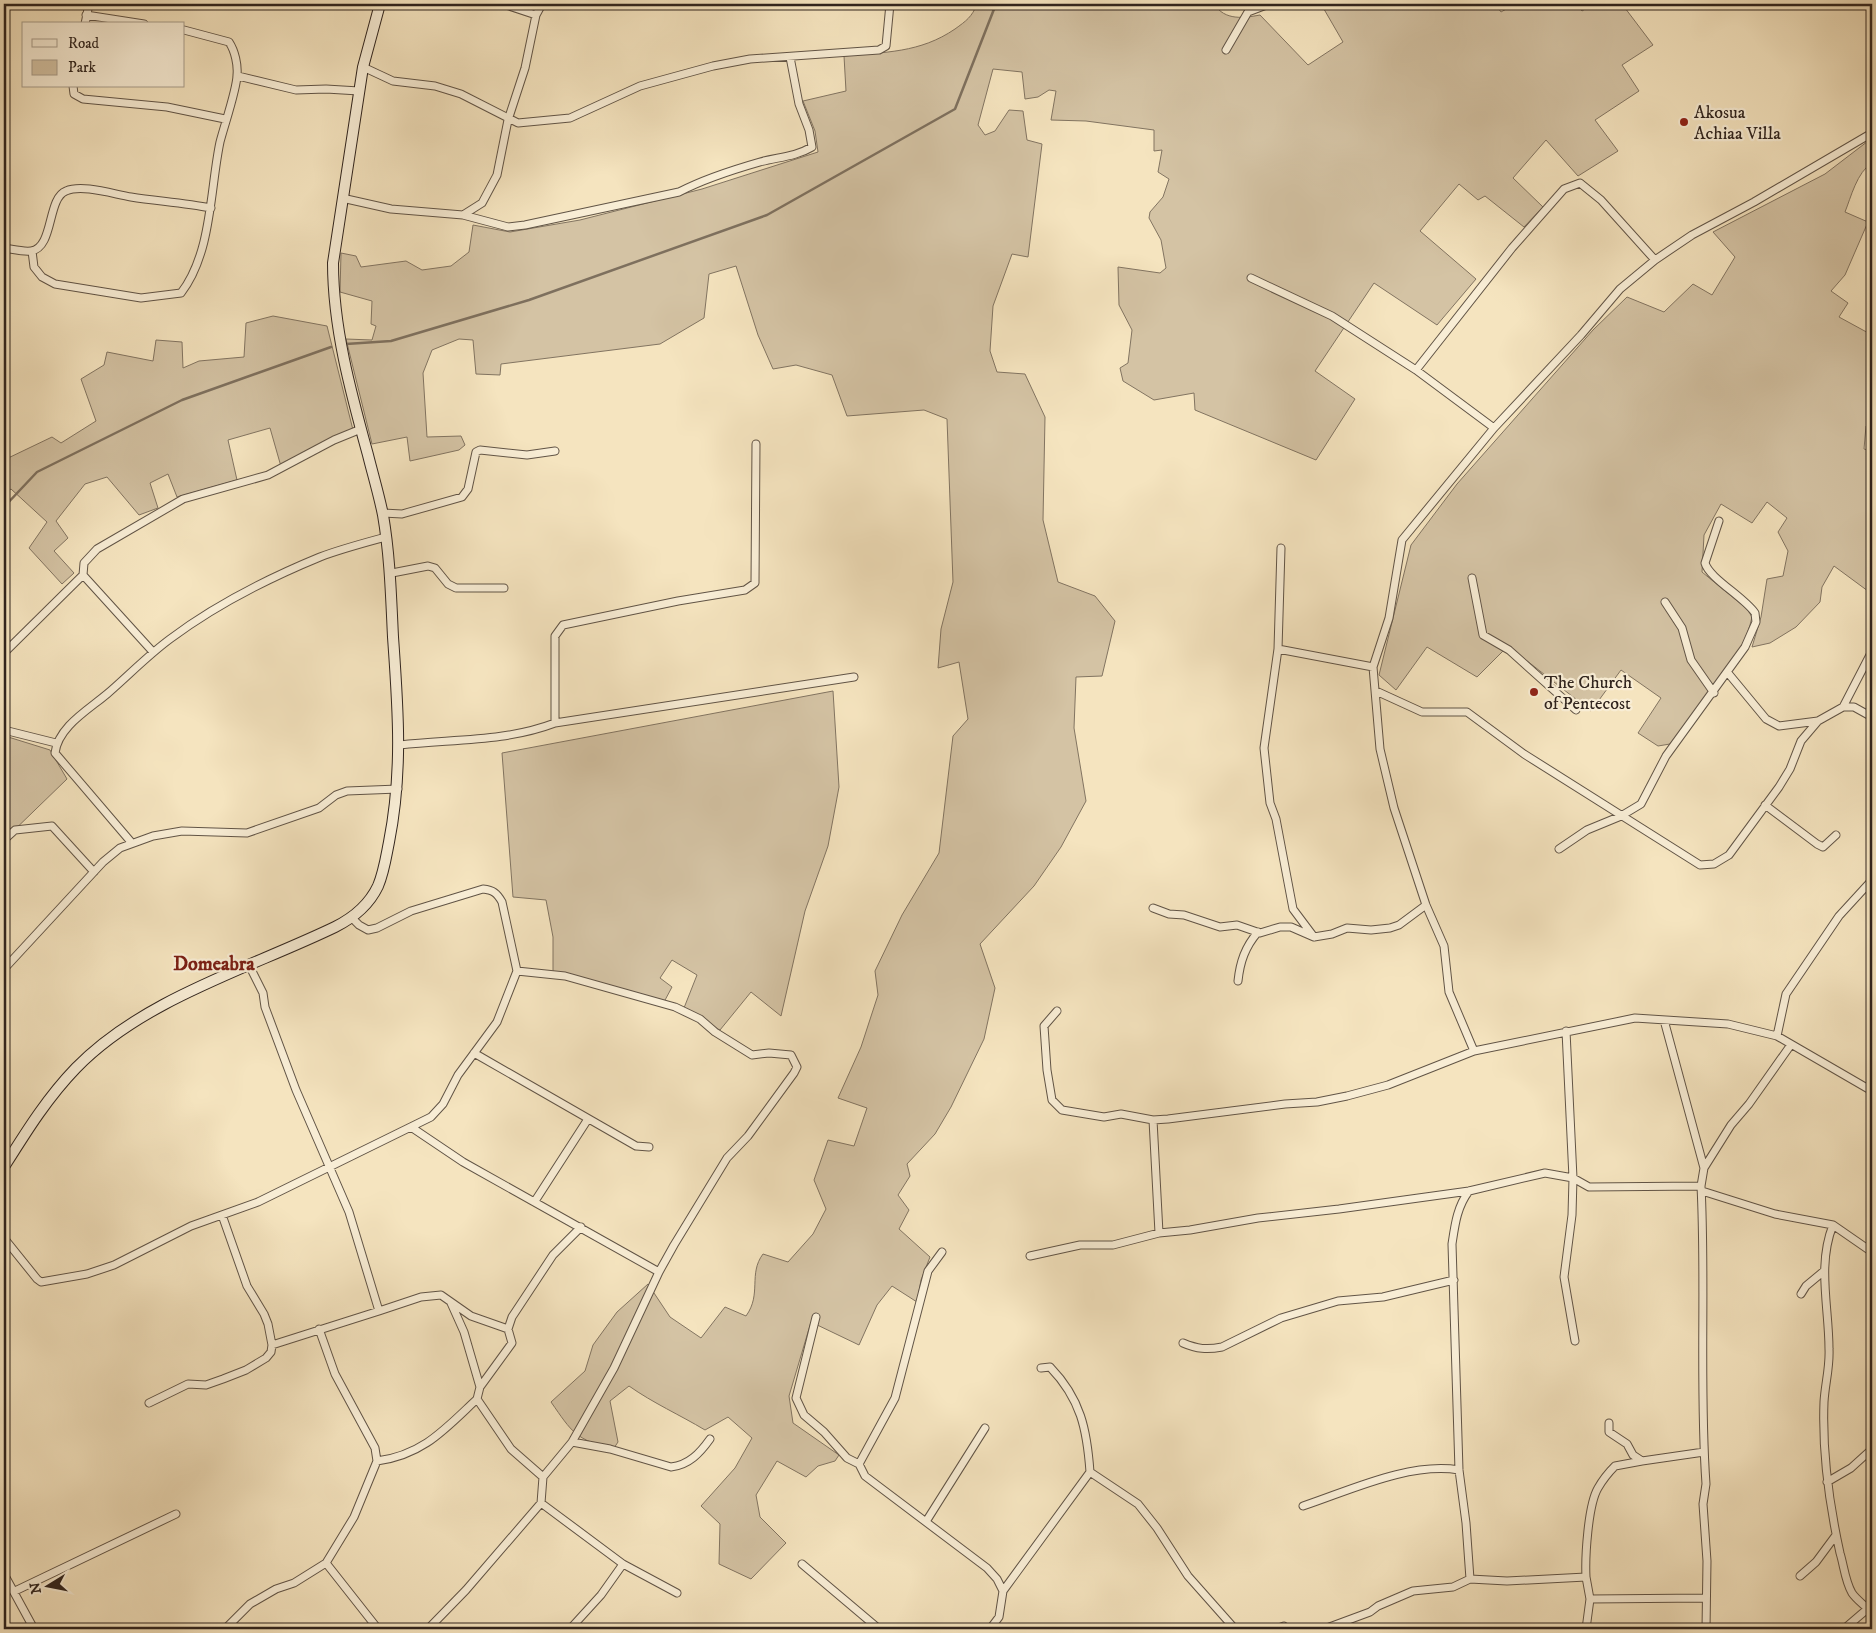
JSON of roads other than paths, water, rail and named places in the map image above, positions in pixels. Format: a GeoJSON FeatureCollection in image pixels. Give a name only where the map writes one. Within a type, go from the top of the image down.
{"type":"FeatureCollection","features":[{"type":"Feature","properties":{"kind":"street"},"geometry":{"type":"LineString","coordinates":[[85,22],[89,4]]}},
{"type":"Feature","properties":{"kind":"street"},"geometry":{"type":"LineString","coordinates":[[4,1167],[47,1100],[78,1065],[99,1048],[162,1007],[352,918],[370,899],[378,885],[398,789],[400,744],[392,573],[383,513],[361,429],[341,340],[333,285],[333,263],[363,68],[380,4]]}},
{"type":"Feature","properties":{"kind":"street"},"geometry":{"type":"LineString","coordinates":[[503,4],[536,15]]}},
{"type":"Feature","properties":{"kind":"street"},"geometry":{"type":"LineString","coordinates":[[463,215],[482,203],[497,175],[508,120],[526,68],[536,15],[542,4]]}},
{"type":"Feature","properties":{"kind":"street"},"geometry":{"type":"LineString","coordinates":[[363,68],[393,81],[435,86],[461,94],[508,120],[518,123],[570,118],[640,86],[668,77],[750,59],[790,57],[838,51],[879,50],[886,46],[890,4]]}},
{"type":"Feature","properties":{"kind":"street"},"geometry":{"type":"LineString","coordinates":[[1226,50],[1248,12],[1269,4]]}},
{"type":"Feature","properties":{"kind":"street"},"geometry":{"type":"LineString","coordinates":[[86,15],[131,22]]}},
{"type":"Feature","properties":{"kind":"street"},"geometry":{"type":"LineString","coordinates":[[32,251],[34,267],[42,277],[55,284],[141,298],[172,296],[181,293],[189,282],[211,208],[217,156],[225,119],[238,76],[234,54],[229,42],[185,30]]}},
{"type":"Feature","properties":{"kind":"street"},"geometry":{"type":"LineString","coordinates":[[342,198],[390,209],[463,215],[508,227],[526,225],[679,192],[697,183],[760,162],[800,154],[812,147],[809,130],[799,104],[790,57]]}},
{"type":"Feature","properties":{"kind":"street"},"geometry":{"type":"LineString","coordinates":[[238,76],[296,90],[326,88],[359,91]]}},
{"type":"Feature","properties":{"kind":"street"},"geometry":{"type":"LineString","coordinates":[[73,88],[74,94],[83,99],[167,108],[225,119]]}},
{"type":"Feature","properties":{"kind":"street"},"geometry":{"type":"LineString","coordinates":[[1474,1051],[1449,992],[1444,946],[1426,905],[1390,791],[1380,749],[1373,667],[1389,618],[1402,540],[1494,428],[1581,335],[1620,289],[1655,260],[1692,235],[1754,202],[1872,133]]}},
{"type":"Feature","properties":{"kind":"street"},"geometry":{"type":"LineString","coordinates":[[1416,370],[1512,248],[1564,189],[1580,183],[1601,200],[1655,260]]}},
{"type":"Feature","properties":{"kind":"street"},"geometry":{"type":"LineString","coordinates":[[4,248],[32,251],[39,247],[48,231],[59,196],[64,191],[75,189],[102,192],[211,208]]}},
{"type":"Feature","properties":{"kind":"street"},"geometry":{"type":"LineString","coordinates":[[1251,278],[1332,316],[1416,370],[1494,428]]}},
{"type":"Feature","properties":{"kind":"street"},"geometry":{"type":"LineString","coordinates":[[4,653],[83,575],[84,563],[98,549],[183,499],[268,475],[334,440],[361,429]]}},
{"type":"Feature","properties":{"kind":"street"},"geometry":{"type":"LineString","coordinates":[[555,723],[555,636],[563,625],[678,601],[745,590],[755,583],[756,444]]}},
{"type":"Feature","properties":{"kind":"street"},"geometry":{"type":"LineString","coordinates":[[383,513],[402,514],[462,497],[468,489],[476,452],[480,450],[527,456],[555,451]]}},
{"type":"Feature","properties":{"kind":"street"},"geometry":{"type":"LineString","coordinates":[[1560,849],[1587,830],[1621,816],[1641,804],[1666,756],[1714,693],[1745,648],[1756,622],[1755,614],[1751,607],[1706,568],[1705,563],[1719,521]]}},
{"type":"Feature","properties":{"kind":"street"},"geometry":{"type":"LineString","coordinates":[[131,842],[60,760],[55,753],[56,743],[79,716],[172,637],[225,604],[276,578],[322,557],[386,537]]}},
{"type":"Feature","properties":{"kind":"street"},"geometry":{"type":"LineString","coordinates":[[1281,548],[1278,648],[1264,748],[1270,803],[1276,819],[1293,909],[1314,937]]}},
{"type":"Feature","properties":{"kind":"street"},"geometry":{"type":"LineString","coordinates":[[392,573],[428,566],[435,568],[448,584],[456,588],[504,588]]}},
{"type":"Feature","properties":{"kind":"street"},"geometry":{"type":"LineString","coordinates":[[83,575],[153,652]]}},
{"type":"Feature","properties":{"kind":"street"},"geometry":{"type":"LineString","coordinates":[[1472,578],[1483,635],[1509,650],[1576,710]]}},
{"type":"Feature","properties":{"kind":"street"},"geometry":{"type":"LineString","coordinates":[[1665,602],[1682,628],[1691,660],[1714,693]]}},
{"type":"Feature","properties":{"kind":"street"},"geometry":{"type":"LineString","coordinates":[[1278,648],[1373,667]]}},
{"type":"Feature","properties":{"kind":"street"},"geometry":{"type":"LineString","coordinates":[[1844,707],[1872,651]]}},
{"type":"Feature","properties":{"kind":"street"},"geometry":{"type":"LineString","coordinates":[[1728,673],[1766,719],[1779,726],[1818,720],[1844,707],[1854,707],[1872,716]]}},
{"type":"Feature","properties":{"kind":"street"},"geometry":{"type":"LineString","coordinates":[[400,744],[497,738],[528,733],[555,723],[854,677]]}},
{"type":"Feature","properties":{"kind":"street"},"geometry":{"type":"LineString","coordinates":[[1376,690],[1422,712],[1467,712],[1524,754],[1700,865],[1721,861],[1729,855],[1790,769],[1801,741],[1818,720]]}},
{"type":"Feature","properties":{"kind":"street"},"geometry":{"type":"LineString","coordinates":[[4,730],[56,743]]}},
{"type":"Feature","properties":{"kind":"street"},"geometry":{"type":"LineString","coordinates":[[4,969],[111,854],[131,842],[182,831],[247,833],[319,808],[336,795],[347,791],[398,789]]}},
{"type":"Feature","properties":{"kind":"street"},"geometry":{"type":"LineString","coordinates":[[1765,805],[1823,847],[1836,835]]}},
{"type":"Feature","properties":{"kind":"street"},"geometry":{"type":"LineString","coordinates":[[4,840],[16,830],[52,826],[94,872]]}},
{"type":"Feature","properties":{"kind":"street"},"geometry":{"type":"LineString","coordinates":[[1777,1036],[1786,994],[1839,916],[1872,880]]}},
{"type":"Feature","properties":{"kind":"street"},"geometry":{"type":"LineString","coordinates":[[4,1238],[36,1279],[48,1282],[114,1265],[191,1226],[258,1202],[431,1117],[442,1104],[458,1074],[497,1022],[517,971],[505,910],[498,894],[492,890],[483,889],[411,911],[377,928],[368,930],[352,918]]}},
{"type":"Feature","properties":{"kind":"street"},"geometry":{"type":"LineString","coordinates":[[1153,908],[1169,914],[1184,915],[1209,925],[1220,927],[1237,925],[1258,932],[1280,927],[1291,927],[1314,937],[1332,934],[1347,928],[1371,930],[1390,928],[1400,925],[1426,905]]}},
{"type":"Feature","properties":{"kind":"street"},"geometry":{"type":"LineString","coordinates":[[1238,981],[1240,963],[1249,942],[1258,932]]}},
{"type":"Feature","properties":{"kind":"street"},"geometry":{"type":"LineString","coordinates":[[249,965],[263,993],[265,1007],[279,1047],[349,1212],[379,1311]]}},
{"type":"Feature","properties":{"kind":"street"},"geometry":{"type":"LineString","coordinates":[[428,1629],[466,1590],[541,1503],[543,1477],[572,1442],[614,1368],[659,1272],[727,1158],[748,1136],[797,1067],[791,1055],[780,1053],[752,1055],[744,1052],[700,1019],[675,1007],[565,976],[517,971]]}},
{"type":"Feature","properties":{"kind":"street"},"geometry":{"type":"LineString","coordinates":[[1057,1011],[1044,1026],[1047,1070],[1052,1100],[1062,1110],[1104,1116],[1121,1114],[1153,1120],[1317,1102],[1388,1085],[1474,1051],[1635,1018],[1728,1024],[1777,1036],[1790,1046],[1827,1064],[1872,1091]]}},
{"type":"Feature","properties":{"kind":"street"},"geometry":{"type":"LineString","coordinates":[[1664,1020],[1704,1168],[1701,1189],[1706,1484],[1703,1504],[1707,1561],[1706,1629]]}},
{"type":"Feature","properties":{"kind":"street"},"geometry":{"type":"LineString","coordinates":[[1566,1031],[1573,1178],[1572,1215],[1564,1277],[1575,1341]]}},
{"type":"Feature","properties":{"kind":"street"},"geometry":{"type":"LineString","coordinates":[[1704,1168],[1731,1125],[1749,1104],[1790,1046]]}},
{"type":"Feature","properties":{"kind":"street"},"geometry":{"type":"LineString","coordinates":[[474,1053],[636,1146],[649,1146]]}},
{"type":"Feature","properties":{"kind":"street"},"geometry":{"type":"LineString","coordinates":[[535,1201],[588,1119]]}},
{"type":"Feature","properties":{"kind":"street"},"geometry":{"type":"LineString","coordinates":[[1153,1120],[1159,1233]]}},
{"type":"Feature","properties":{"kind":"street"},"geometry":{"type":"LineString","coordinates":[[411,1127],[463,1162],[659,1272]]}},
{"type":"Feature","properties":{"kind":"street"},"geometry":{"type":"LineString","coordinates":[[1030,1256],[1080,1245],[1112,1245],[1159,1233],[1190,1230],[1258,1218],[1469,1191],[1545,1174],[1581,1180],[1589,1187],[1701,1189],[1775,1214],[1833,1225],[1872,1252]]}},
{"type":"Feature","properties":{"kind":"street"},"geometry":{"type":"LineString","coordinates":[[1469,1191],[1461,1202],[1456,1216],[1452,1244],[1459,1470],[1466,1523],[1470,1579]]}},
{"type":"Feature","properties":{"kind":"street"},"geometry":{"type":"LineString","coordinates":[[149,1403],[188,1384],[212,1384],[246,1370],[266,1358],[271,1352],[272,1345],[264,1314],[247,1286],[222,1215]]}},
{"type":"Feature","properties":{"kind":"street"},"geometry":{"type":"LineString","coordinates":[[1833,1225],[1826,1242],[1824,1271],[1829,1352],[1824,1417],[1827,1482],[1836,1535],[1847,1582],[1853,1594],[1870,1607],[1844,1629]]}},
{"type":"Feature","properties":{"kind":"street"},"geometry":{"type":"LineString","coordinates":[[377,1461],[393,1458],[430,1443],[477,1399],[480,1387],[512,1343],[508,1330],[512,1317],[554,1255],[581,1227]]}},
{"type":"Feature","properties":{"kind":"street"},"geometry":{"type":"LineString","coordinates":[[859,1464],[894,1398],[928,1271],[942,1252]]}},
{"type":"Feature","properties":{"kind":"street"},"geometry":{"type":"LineString","coordinates":[[1801,1294],[1806,1286],[1824,1271]]}},
{"type":"Feature","properties":{"kind":"street"},"geometry":{"type":"LineString","coordinates":[[1183,1343],[1197,1349],[1212,1349],[1281,1318],[1338,1301],[1383,1297],[1454,1280]]}},
{"type":"Feature","properties":{"kind":"street"},"geometry":{"type":"LineString","coordinates":[[272,1345],[421,1297],[442,1295],[471,1316],[508,1330]]}},
{"type":"Feature","properties":{"kind":"street"},"geometry":{"type":"LineString","coordinates":[[450,1302],[464,1332],[480,1387]]}},
{"type":"Feature","properties":{"kind":"street"},"geometry":{"type":"LineString","coordinates":[[816,1318],[796,1398],[804,1415],[824,1432],[847,1458],[859,1464],[866,1476],[927,1520],[988,1568],[997,1579],[1003,1591]]}},
{"type":"Feature","properties":{"kind":"street"},"geometry":{"type":"LineString","coordinates":[[225,1629],[250,1604],[276,1589],[294,1583],[326,1563],[354,1518],[377,1461],[375,1448],[335,1374],[319,1329]]}},
{"type":"Feature","properties":{"kind":"street"},"geometry":{"type":"LineString","coordinates":[[990,1629],[999,1617],[1003,1591],[1090,1472],[1087,1436],[1075,1401],[1064,1381],[1050,1367],[1041,1368]]}},
{"type":"Feature","properties":{"kind":"street"},"geometry":{"type":"LineString","coordinates":[[477,1399],[511,1449],[543,1477]]}},
{"type":"Feature","properties":{"kind":"street"},"geometry":{"type":"LineString","coordinates":[[1609,1423],[1609,1432],[1627,1444],[1633,1454],[1642,1461]]}},
{"type":"Feature","properties":{"kind":"street"},"geometry":{"type":"LineString","coordinates":[[927,1520],[985,1428]]}},
{"type":"Feature","properties":{"kind":"street"},"geometry":{"type":"LineString","coordinates":[[572,1442],[610,1450],[671,1467],[678,1466],[697,1456],[710,1439]]}},
{"type":"Feature","properties":{"kind":"street"},"geometry":{"type":"LineString","coordinates":[[1827,1482],[1851,1468],[1872,1449]]}},
{"type":"Feature","properties":{"kind":"street"},"geometry":{"type":"LineString","coordinates":[[1586,1629],[1590,1599],[1585,1561],[1591,1508],[1598,1488],[1615,1466],[1704,1452]]}},
{"type":"Feature","properties":{"kind":"street"},"geometry":{"type":"LineString","coordinates":[[1303,1506],[1396,1476],[1428,1468],[1459,1470]]}},
{"type":"Feature","properties":{"kind":"street"},"geometry":{"type":"LineString","coordinates":[[1090,1472],[1138,1504],[1157,1528],[1188,1576],[1235,1629]]}},
{"type":"Feature","properties":{"kind":"street"},"geometry":{"type":"LineString","coordinates":[[541,1503],[624,1564],[677,1593]]}},
{"type":"Feature","properties":{"kind":"street"},"geometry":{"type":"LineString","coordinates":[[15,1592],[176,1514]]}},
{"type":"Feature","properties":{"kind":"street"},"geometry":{"type":"LineString","coordinates":[[1800,1576],[1816,1562],[1836,1535]]}},
{"type":"Feature","properties":{"kind":"street"},"geometry":{"type":"LineString","coordinates":[[326,1563],[378,1629]]}},
{"type":"Feature","properties":{"kind":"street"},"geometry":{"type":"LineString","coordinates":[[570,1629],[624,1564]]}},
{"type":"Feature","properties":{"kind":"street"},"geometry":{"type":"LineString","coordinates":[[802,1564],[879,1629]]}},
{"type":"Feature","properties":{"kind":"street"},"geometry":{"type":"LineString","coordinates":[[4,1574],[34,1629]]}},
{"type":"Feature","properties":{"kind":"street"},"geometry":{"type":"LineString","coordinates":[[1324,1629],[1370,1612],[1378,1606],[1413,1591],[1430,1587],[1453,1587],[1470,1579],[1507,1581],[1586,1577]]}},
{"type":"Feature","properties":{"kind":"street"},"geometry":{"type":"LineString","coordinates":[[1590,1599],[1706,1598]]}},
{"type":"Feature","properties":{"kind":"street"},"geometry":{"type":"LineString","coordinates":[[1276,1629],[1284,1626],[1288,1629]]}},
{"type":"Feature","properties":{"kind":"waterway"},"geometry":{"type":"LineString","coordinates":[[346,344],[391,341],[529,300],[767,215],[955,109],[996,4]]}},
{"type":"Feature","properties":{"kind":"waterway"},"geometry":{"type":"LineString","coordinates":[[4,507],[37,472],[182,400],[331,347]]}},
{"type":"Feature","properties":{"kind":"place","name":"Akosua Achiaa Villa"},"geometry":{"type":"Point","coordinates":[1684,122]}},
{"type":"Feature","properties":{"kind":"place","name":"The Church of Pentecost"},"geometry":{"type":"Point","coordinates":[1534,692]}},
{"type":"Feature","properties":{"kind":"district","name":"Domeabra"},"geometry":{"type":"Point","coordinates":[214,963]}}]}
